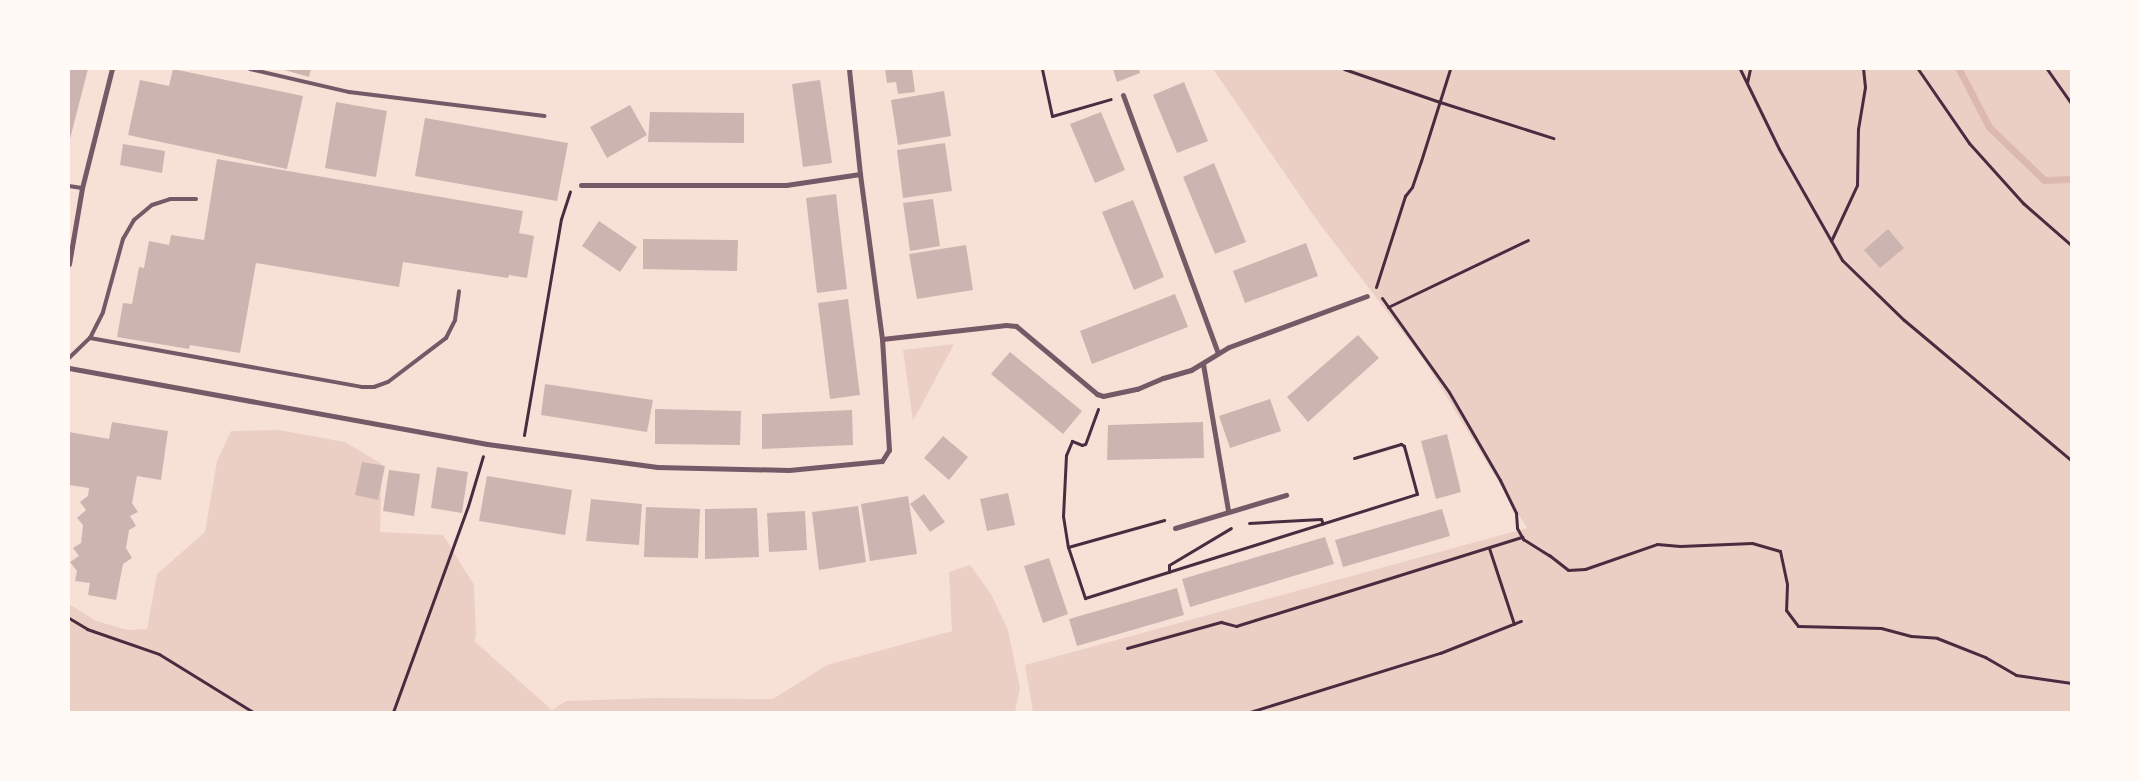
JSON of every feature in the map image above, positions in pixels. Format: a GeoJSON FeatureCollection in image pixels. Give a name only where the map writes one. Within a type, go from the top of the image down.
{"type":"FeatureCollection","features":[{"type":"Feature","properties":{"kind":"street"},"geometry":{"type":"LineString","coordinates":[[69,264],[82,188],[112,69]]}},
{"type":"Feature","properties":{"kind":"street"},"geometry":{"type":"LineString","coordinates":[[69,368],[487,444],[657,467],[789,470],[882,461],[889,450],[882,340],[860,174],[849,69]]}},
{"type":"Feature","properties":{"kind":"street"},"geometry":{"type":"LineString","coordinates":[[1123,95],[1218,353]]}},
{"type":"Feature","properties":{"kind":"street"},"geometry":{"type":"LineString","coordinates":[[581,185],[786,186],[860,174]]}},
{"type":"Feature","properties":{"kind":"street"},"geometry":{"type":"LineString","coordinates":[[882,340],[1006,325],[1016,326],[1096,394],[1103,396],[1137,389],[1203,364],[1218,353],[1367,296]]}},
{"type":"Feature","properties":{"kind":"street"},"geometry":{"type":"LineString","coordinates":[[1203,364],[1230,510]]}},
{"type":"Feature","properties":{"kind":"street"},"geometry":{"type":"LineString","coordinates":[[1175,528],[1230,510],[1286,496]]}},
{"type":"Feature","properties":{"kind":"lane"},"geometry":{"type":"LineString","coordinates":[[250,69],[349,92],[546,116]]}},
{"type":"Feature","properties":{"kind":"lane"},"geometry":{"type":"LineString","coordinates":[[69,186],[82,188]]}},
{"type":"Feature","properties":{"kind":"lane"},"geometry":{"type":"LineString","coordinates":[[69,358],[90,338],[103,312],[123,239],[134,220],[152,204],[170,199],[196,199]]}},
{"type":"Feature","properties":{"kind":"lane"},"geometry":{"type":"LineString","coordinates":[[90,338],[352,385],[374,387],[388,382],[446,338],[455,320],[459,291]]}},
{"type":"Feature","properties":{"kind":"path"},"geometry":{"type":"LineString","coordinates":[[1042,69],[1052,116],[1123,95]]}},
{"type":"Feature","properties":{"kind":"path"},"geometry":{"type":"LineString","coordinates":[[1344,69],[1553,138]]}},
{"type":"Feature","properties":{"kind":"path"},"geometry":{"type":"LineString","coordinates":[[1367,296],[1375,288],[1405,196],[1412,187],[1450,69]]}},
{"type":"Feature","properties":{"kind":"path"},"geometry":{"type":"LineString","coordinates":[[1740,69],[1779,149],[1842,260],[1904,320],[2071,460]]}},
{"type":"Feature","properties":{"kind":"path"},"geometry":{"type":"LineString","coordinates":[[1747,83],[1750,69]]}},
{"type":"Feature","properties":{"kind":"path"},"geometry":{"type":"LineString","coordinates":[[1831,241],[1857,186],[1858,130],[1865,88],[1863,69]]}},
{"type":"Feature","properties":{"kind":"path"},"geometry":{"type":"LineString","coordinates":[[1918,69],[1969,143],[2022,203],[2071,245]]}},
{"type":"Feature","properties":{"kind":"path"},"geometry":{"type":"LineString","coordinates":[[2047,69],[2071,103]]}},
{"type":"Feature","properties":{"kind":"path"},"geometry":{"type":"LineString","coordinates":[[522,449],[561,219],[569,192],[581,185]]}},
{"type":"Feature","properties":{"kind":"path"},"geometry":{"type":"LineString","coordinates":[[1388,307],[1528,240]]}},
{"type":"Feature","properties":{"kind":"path"},"geometry":{"type":"LineString","coordinates":[[1375,288],[1448,392],[1500,480],[1516,513],[1517,528],[1522,537],[1568,570],[1585,569],[1657,544],[1680,546],[1752,543],[1780,552],[1787,584],[1786,610],[1798,626],[1881,628],[1911,636],[1937,638],[1985,657],[2016,675],[2071,683]]}},
{"type":"Feature","properties":{"kind":"path"},"geometry":{"type":"LineString","coordinates":[[393,712],[468,506],[487,444]]}},
{"type":"Feature","properties":{"kind":"path"},"geometry":{"type":"LineString","coordinates":[[1230,510],[1238,523]]}},
{"type":"Feature","properties":{"kind":"path"},"geometry":{"type":"LineString","coordinates":[[1068,547],[1178,516],[1190,523]]}},
{"type":"Feature","properties":{"kind":"path"},"geometry":{"type":"LineString","coordinates":[[1169,572],[1169,566],[1238,523],[1321,519],[1323,524]]}},
{"type":"Feature","properties":{"kind":"path"},"geometry":{"type":"LineString","coordinates":[[1127,648],[1221,622],[1236,626],[1522,537]]}},
{"type":"Feature","properties":{"kind":"path"},"geometry":{"type":"LineString","coordinates":[[1489,548],[1514,624]]}},
{"type":"Feature","properties":{"kind":"path"},"geometry":{"type":"LineString","coordinates":[[69,618],[87,629],[159,654],[253,712]]}},
{"type":"Feature","properties":{"kind":"path"},"geometry":{"type":"LineString","coordinates":[[1250,712],[1315,694],[1376,672],[1440,653],[1521,621]]}},
{"type":"Feature","properties":{"kind":"shaded area"},"geometry":{"type":"Polygon","coordinates":[[[1213,69],[2071,69],[2071,712],[1033,712],[1025,665],[1527,528],[1424,360],[1316,219],[1213,69]]]}},
{"type":"Feature","properties":{"kind":"shaded area"},"geometry":{"type":"Polygon","coordinates":[[[954,344],[913,421],[903,350],[954,344]]]}},
{"type":"Feature","properties":{"kind":"shaded area"},"geometry":{"type":"Polygon","coordinates":[[[279,430],[345,442],[382,464],[380,532],[443,535],[474,585],[476,637],[474,641],[552,710],[566,701],[655,698],[773,699],[827,665],[952,631],[949,572],[970,565],[991,594],[1008,630],[1020,688],[1015,712],[69,712],[69,604],[96,621],[128,630],[147,629],[157,574],[205,532],[217,461],[231,431],[279,430]]]}},
{"type":"Feature","properties":{"kind":"building"},"geometry":{"type":"Polygon","coordinates":[[[69,69],[88,69],[70,139],[69,139],[69,69]]]}},
{"type":"Feature","properties":{"kind":"building"},"geometry":{"type":"Polygon","coordinates":[[[173,69],[303,96],[287,169],[128,135],[140,80],[169,86],[173,69]]]}},
{"type":"Feature","properties":{"kind":"building"},"geometry":{"type":"Polygon","coordinates":[[[281,69],[311,69],[309,77],[281,69]]]}},
{"type":"Feature","properties":{"kind":"building"},"geometry":{"type":"Polygon","coordinates":[[[885,69],[912,69],[915,92],[898,94],[896,82],[887,83],[885,69]]]}},
{"type":"Feature","properties":{"kind":"building"},"geometry":{"type":"Polygon","coordinates":[[[1113,69],[1139,69],[1140,73],[1117,82],[1113,69]]]}},
{"type":"Feature","properties":{"kind":"building"},"geometry":{"type":"Polygon","coordinates":[[[820,80],[832,163],[803,167],[792,84],[820,80]]]}},
{"type":"Feature","properties":{"kind":"building"},"geometry":{"type":"Polygon","coordinates":[[[1184,82],[1208,141],[1177,153],[1153,95],[1184,82]]]}},
{"type":"Feature","properties":{"kind":"building"},"geometry":{"type":"Polygon","coordinates":[[[944,91],[951,136],[898,145],[891,100],[944,91]]]}},
{"type":"Feature","properties":{"kind":"building"},"geometry":{"type":"Polygon","coordinates":[[[336,102],[387,111],[376,177],[325,168],[336,102]]]}},
{"type":"Feature","properties":{"kind":"building"},"geometry":{"type":"Polygon","coordinates":[[[630,105],[647,135],[607,158],[590,127],[630,105]]]}},
{"type":"Feature","properties":{"kind":"building"},"geometry":{"type":"Polygon","coordinates":[[[650,112],[744,113],[744,143],[648,142],[650,112]]]}},
{"type":"Feature","properties":{"kind":"building"},"geometry":{"type":"Polygon","coordinates":[[[1101,112],[1125,170],[1095,183],[1070,124],[1101,112]]]}},
{"type":"Feature","properties":{"kind":"building"},"geometry":{"type":"Polygon","coordinates":[[[425,118],[568,143],[557,201],[415,176],[425,118]]]}},
{"type":"Feature","properties":{"kind":"building"},"geometry":{"type":"Polygon","coordinates":[[[945,143],[952,191],[903,198],[897,150],[945,143]]]}},
{"type":"Feature","properties":{"kind":"building"},"geometry":{"type":"Polygon","coordinates":[[[123,144],[165,151],[162,173],[120,165],[123,144]]]}},
{"type":"Feature","properties":{"kind":"building"},"geometry":{"type":"Polygon","coordinates":[[[217,159],[523,211],[519,233],[534,236],[527,278],[509,275],[508,278],[403,262],[399,287],[256,263],[240,353],[190,345],[189,349],[117,337],[123,303],[132,304],[139,267],[144,268],[149,241],[169,245],[171,235],[204,240],[217,159]]]}},
{"type":"Feature","properties":{"kind":"building"},"geometry":{"type":"Polygon","coordinates":[[[1214,163],[1246,242],[1215,254],[1183,177],[1214,163]]]}},
{"type":"Feature","properties":{"kind":"building"},"geometry":{"type":"Polygon","coordinates":[[[836,194],[847,289],[817,293],[806,198],[836,194]]]}},
{"type":"Feature","properties":{"kind":"building"},"geometry":{"type":"Polygon","coordinates":[[[933,199],[940,246],[910,251],[903,203],[933,199]]]}},
{"type":"Feature","properties":{"kind":"building"},"geometry":{"type":"Polygon","coordinates":[[[1133,200],[1164,277],[1134,290],[1102,212],[1133,200]]]}},
{"type":"Feature","properties":{"kind":"building"},"geometry":{"type":"Polygon","coordinates":[[[599,221],[637,247],[620,272],[582,246],[599,221]]]}},
{"type":"Feature","properties":{"kind":"building"},"geometry":{"type":"Polygon","coordinates":[[[1888,229],[1904,248],[1880,268],[1864,250],[1888,229]]]}},
{"type":"Feature","properties":{"kind":"building"},"geometry":{"type":"Polygon","coordinates":[[[643,239],[738,240],[737,271],[643,269],[643,239]]]}},
{"type":"Feature","properties":{"kind":"building"},"geometry":{"type":"Polygon","coordinates":[[[1306,243],[1318,276],[1245,303],[1233,271],[1306,243]]]}},
{"type":"Feature","properties":{"kind":"building"},"geometry":{"type":"Polygon","coordinates":[[[966,245],[973,290],[917,299],[909,254],[966,245]]]}},
{"type":"Feature","properties":{"kind":"building"},"geometry":{"type":"Polygon","coordinates":[[[1175,294],[1188,327],[1092,364],[1080,331],[1175,294]]]}},
{"type":"Feature","properties":{"kind":"building"},"geometry":{"type":"Polygon","coordinates":[[[848,299],[860,395],[830,399],[818,303],[848,299]]]}},
{"type":"Feature","properties":{"kind":"building"},"geometry":{"type":"Polygon","coordinates":[[[1358,335],[1379,358],[1308,422],[1287,397],[1358,335]]]}},
{"type":"Feature","properties":{"kind":"building"},"geometry":{"type":"Polygon","coordinates":[[[1010,352],[1082,411],[1063,434],[991,374],[1010,352]]]}},
{"type":"Feature","properties":{"kind":"building"},"geometry":{"type":"Polygon","coordinates":[[[545,384],[653,400],[647,432],[541,415],[545,384]]]}},
{"type":"Feature","properties":{"kind":"building"},"geometry":{"type":"Polygon","coordinates":[[[1270,399],[1281,431],[1230,448],[1219,416],[1270,399]]]}},
{"type":"Feature","properties":{"kind":"building"},"geometry":{"type":"Polygon","coordinates":[[[655,409],[741,411],[740,445],[655,444],[655,409]]]}},
{"type":"Feature","properties":{"kind":"building"},"geometry":{"type":"Polygon","coordinates":[[[852,410],[853,445],[762,449],[762,414],[852,410]]]}},
{"type":"Feature","properties":{"kind":"building"},"geometry":{"type":"Polygon","coordinates":[[[112,422],[168,431],[161,480],[137,476],[132,503],[138,512],[130,516],[136,526],[129,530],[126,548],[132,558],[123,564],[116,600],[88,595],[90,583],[75,581],[77,571],[70,562],[79,556],[73,548],[81,543],[83,525],[77,518],[86,510],[80,502],[88,496],[89,488],[69,485],[69,432],[109,439],[112,422]]]}},
{"type":"Feature","properties":{"kind":"building"},"geometry":{"type":"Polygon","coordinates":[[[1203,422],[1204,458],[1107,460],[1108,425],[1203,422]]]}},
{"type":"Feature","properties":{"kind":"building"},"geometry":{"type":"Polygon","coordinates":[[[1447,434],[1461,492],[1436,499],[1421,441],[1447,434]]]}},
{"type":"Feature","properties":{"kind":"building"},"geometry":{"type":"Polygon","coordinates":[[[943,436],[968,457],[949,480],[924,458],[943,436]]]}},
{"type":"Feature","properties":{"kind":"building"},"geometry":{"type":"Polygon","coordinates":[[[362,462],[385,466],[378,500],[355,495],[362,462]]]}},
{"type":"Feature","properties":{"kind":"building"},"geometry":{"type":"Polygon","coordinates":[[[437,467],[468,472],[462,513],[431,508],[437,467]]]}},
{"type":"Feature","properties":{"kind":"building"},"geometry":{"type":"Polygon","coordinates":[[[389,470],[420,474],[414,516],[383,511],[389,470]]]}},
{"type":"Feature","properties":{"kind":"building"},"geometry":{"type":"Polygon","coordinates":[[[487,476],[572,490],[565,535],[479,521],[487,476]]]}},
{"type":"Feature","properties":{"kind":"building"},"geometry":{"type":"Polygon","coordinates":[[[1008,493],[1015,525],[987,531],[980,499],[1008,493]]]}},
{"type":"Feature","properties":{"kind":"building"},"geometry":{"type":"Polygon","coordinates":[[[924,494],[945,522],[930,532],[910,504],[924,494]]]}},
{"type":"Feature","properties":{"kind":"building"},"geometry":{"type":"Polygon","coordinates":[[[908,496],[917,554],[870,561],[861,504],[908,496]]]}},
{"type":"Feature","properties":{"kind":"building"},"geometry":{"type":"Polygon","coordinates":[[[591,499],[642,504],[639,545],[586,541],[591,499]]]}},
{"type":"Feature","properties":{"kind":"building"},"geometry":{"type":"Polygon","coordinates":[[[858,506],[866,562],[819,570],[812,512],[858,506]]]}},
{"type":"Feature","properties":{"kind":"building"},"geometry":{"type":"Polygon","coordinates":[[[646,507],[700,509],[698,558],[644,557],[646,507]]]}},
{"type":"Feature","properties":{"kind":"building"},"geometry":{"type":"Polygon","coordinates":[[[757,508],[759,557],[705,559],[705,509],[757,508]]]}},
{"type":"Feature","properties":{"kind":"building"},"geometry":{"type":"Polygon","coordinates":[[[1442,509],[1450,536],[1343,567],[1335,540],[1442,509]]]}},
{"type":"Feature","properties":{"kind":"building"},"geometry":{"type":"Polygon","coordinates":[[[805,511],[807,550],[769,552],[767,513],[805,511]]]}},
{"type":"Feature","properties":{"kind":"building"},"geometry":{"type":"Polygon","coordinates":[[[1325,537],[1334,564],[1190,607],[1182,579],[1325,537]]]}},
{"type":"Feature","properties":{"kind":"building"},"geometry":{"type":"Polygon","coordinates":[[[1049,558],[1068,614],[1043,623],[1024,566],[1049,558]]]}},
{"type":"Feature","properties":{"kind":"building"},"geometry":{"type":"Polygon","coordinates":[[[1177,588],[1184,615],[1077,646],[1069,619],[1177,588]]]}},
{"type":"Feature","properties":{"kind":"waterway"},"geometry":{"type":"LineString","coordinates":[[1959,69],[1989,127],[2044,180],[2071,179]]}}]}
